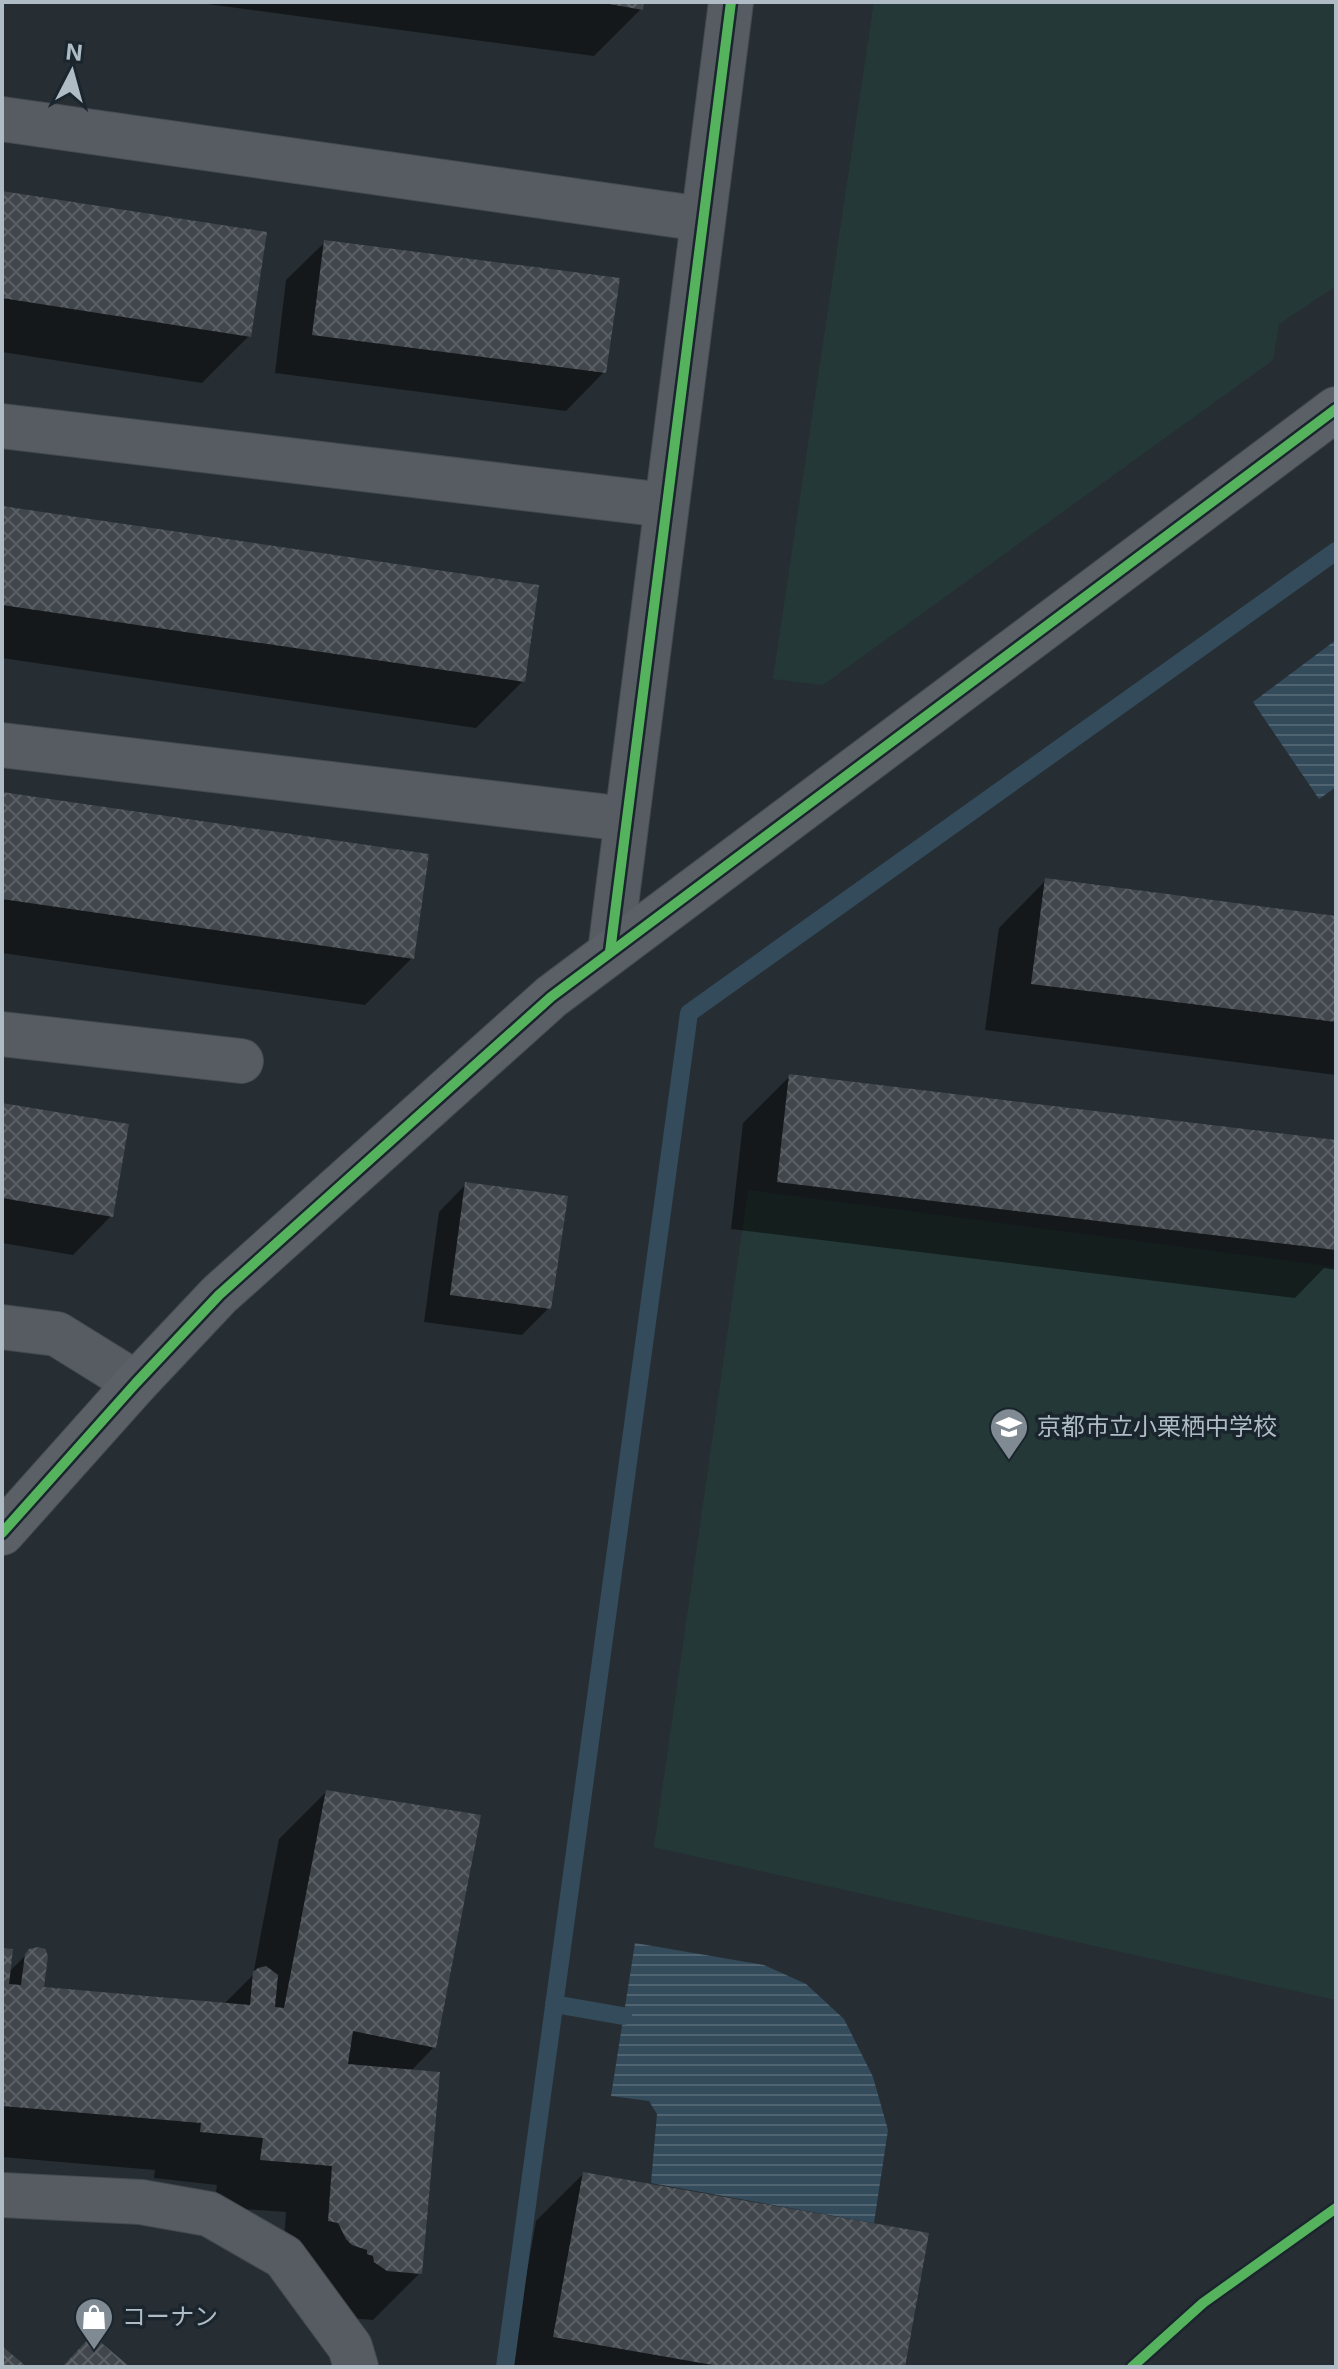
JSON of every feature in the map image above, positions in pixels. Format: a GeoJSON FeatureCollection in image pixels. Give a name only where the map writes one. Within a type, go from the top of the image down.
{"type":"FeatureCollection","features":[{"type":"Feature","properties":{"kind":"street"},"geometry":{"type":"LineString","coordinates":[[610,952],[731,2]]}},
{"type":"Feature","properties":{"kind":"street"},"geometry":{"type":"LineString","coordinates":[[2,119],[702,219]]}},
{"type":"Feature","properties":{"kind":"street"},"geometry":{"type":"LineString","coordinates":[[2,1533],[219,1295],[551,997],[1336,409]]}},
{"type":"Feature","properties":{"kind":"street"},"geometry":{"type":"LineString","coordinates":[[2,426],[665,505]]}},
{"type":"Feature","properties":{"kind":"street"},"geometry":{"type":"LineString","coordinates":[[2,745],[626,819]]}},
{"type":"Feature","properties":{"kind":"street"},"geometry":{"type":"LineString","coordinates":[[2,1034],[241,1061]]}},
{"type":"Feature","properties":{"kind":"street"},"geometry":{"type":"LineString","coordinates":[[2,1327],[57,1334],[136,1383]]}},
{"type":"Feature","properties":{"kind":"street"},"geometry":{"type":"LineString","coordinates":[[2,2195],[141,2202],[209,2214],[284,2257],[350,2347],[356,2367]]}},
{"type":"Feature","properties":{"kind":"green space"},"geometry":{"type":"Polygon","coordinates":[[[874,2],[1336,2],[1336,286],[1279,324],[1273,360],[823,685],[773,679],[874,2]]]}},
{"type":"Feature","properties":{"kind":"green space"},"geometry":{"type":"Polygon","coordinates":[[[748,1190],[1336,1267],[1336,2000],[654,1847],[748,1190]]]}},
{"type":"Feature","properties":{"kind":"water"},"geometry":{"type":"Polygon","coordinates":[[[1336,640],[1336,787],[1319,799],[1253,702],[1336,640]]]}},
{"type":"Feature","properties":{"kind":"water"},"geometry":{"type":"Polygon","coordinates":[[[635,1943],[764,1965],[806,1984],[844,2019],[873,2077],[888,2130],[874,2223],[651,2183],[657,2114],[649,2101],[611,2096],[635,1943]]]}},
{"type":"Feature","properties":{"kind":"building"},"geometry":{"type":"Polygon","coordinates":[[[598,2],[644,2],[643,10],[598,2]]]}},
{"type":"Feature","properties":{"kind":"building"},"geometry":{"type":"Polygon","coordinates":[[[2,191],[267,232],[251,337],[2,298],[2,191]]]}},
{"type":"Feature","properties":{"kind":"building"},"geometry":{"type":"Polygon","coordinates":[[[324,240],[620,278],[606,373],[312,335],[324,240]]]}},
{"type":"Feature","properties":{"kind":"building"},"geometry":{"type":"Polygon","coordinates":[[[2,506],[539,585],[525,682],[2,605],[2,506]]]}},
{"type":"Feature","properties":{"kind":"building"},"geometry":{"type":"Polygon","coordinates":[[[2,792],[429,854],[414,959],[2,899],[2,792]]]}},
{"type":"Feature","properties":{"kind":"building"},"geometry":{"type":"Polygon","coordinates":[[[1045,878],[1336,916],[1336,1022],[1031,984],[1045,878]]]}},
{"type":"Feature","properties":{"kind":"building"},"geometry":{"type":"Polygon","coordinates":[[[789,1074],[1336,1140],[1336,1250],[777,1182],[789,1074]]]}},
{"type":"Feature","properties":{"kind":"building"},"geometry":{"type":"Polygon","coordinates":[[[2,1103],[129,1124],[113,1217],[2,1198],[2,1103]]]}},
{"type":"Feature","properties":{"kind":"building"},"geometry":{"type":"Polygon","coordinates":[[[465,1182],[568,1196],[551,1309],[450,1295],[465,1182]]]}},
{"type":"Feature","properties":{"kind":"building"},"geometry":{"type":"Polygon","coordinates":[[[326,1790],[481,1815],[436,2048],[353,2031],[348,2064],[440,2072],[422,2274],[387,2271],[374,2262],[367,2250],[352,2245],[338,2223],[328,2221],[332,2166],[260,2160],[263,2138],[200,2132],[201,2123],[2,2106],[2,1948],[13,1949],[9,1984],[21,1985],[25,1954],[29,1949],[38,1947],[45,1949],[48,1956],[44,1987],[250,2005],[253,1972],[266,1966],[278,1975],[275,2007],[284,2008],[326,1790]]]}},
{"type":"Feature","properties":{"kind":"building"},"geometry":{"type":"Polygon","coordinates":[[[583,2172],[929,2233],[905,2367],[724,2367],[553,2337],[583,2172]]]}},
{"type":"Feature","properties":{"kind":"building","name":"コーナン"},"geometry":{"type":"Polygon","coordinates":[[[92,2335],[130,2367],[62,2367],[92,2335]]]}},
{"type":"Feature","properties":{"kind":"building"},"geometry":{"type":"Polygon","coordinates":[[[2,2346],[27,2367],[2,2367],[2,2346]]]}},
{"type":"Feature","properties":{"kind":"waterway"},"geometry":{"type":"LineString","coordinates":[[505,2367],[689,1013],[1336,551]]}},
{"type":"Feature","properties":{"kind":"waterway"},"geometry":{"type":"LineString","coordinates":[[554,2004],[623,2016]]}},
{"type":"Feature","properties":{"kind":"cycle path"},"geometry":{"type":"LineString","coordinates":[[610,952],[731,2]]}},
{"type":"Feature","properties":{"kind":"cycle path"},"geometry":{"type":"LineString","coordinates":[[2,1533],[219,1295],[551,997],[1336,409]]}},
{"type":"Feature","properties":{"kind":"cycle path"},"geometry":{"type":"LineString","coordinates":[[1132,2367],[1203,2303],[1336,2208]]}},
{"type":"Feature","properties":{"kind":"place","name":"京都市立小栗栖中学校"},"geometry":{"type":"Point","coordinates":[1009,1461]}},
{"type":"Feature","properties":{"kind":"place","name":"コーナン"},"geometry":{"type":"Point","coordinates":[94,2351]}}]}
